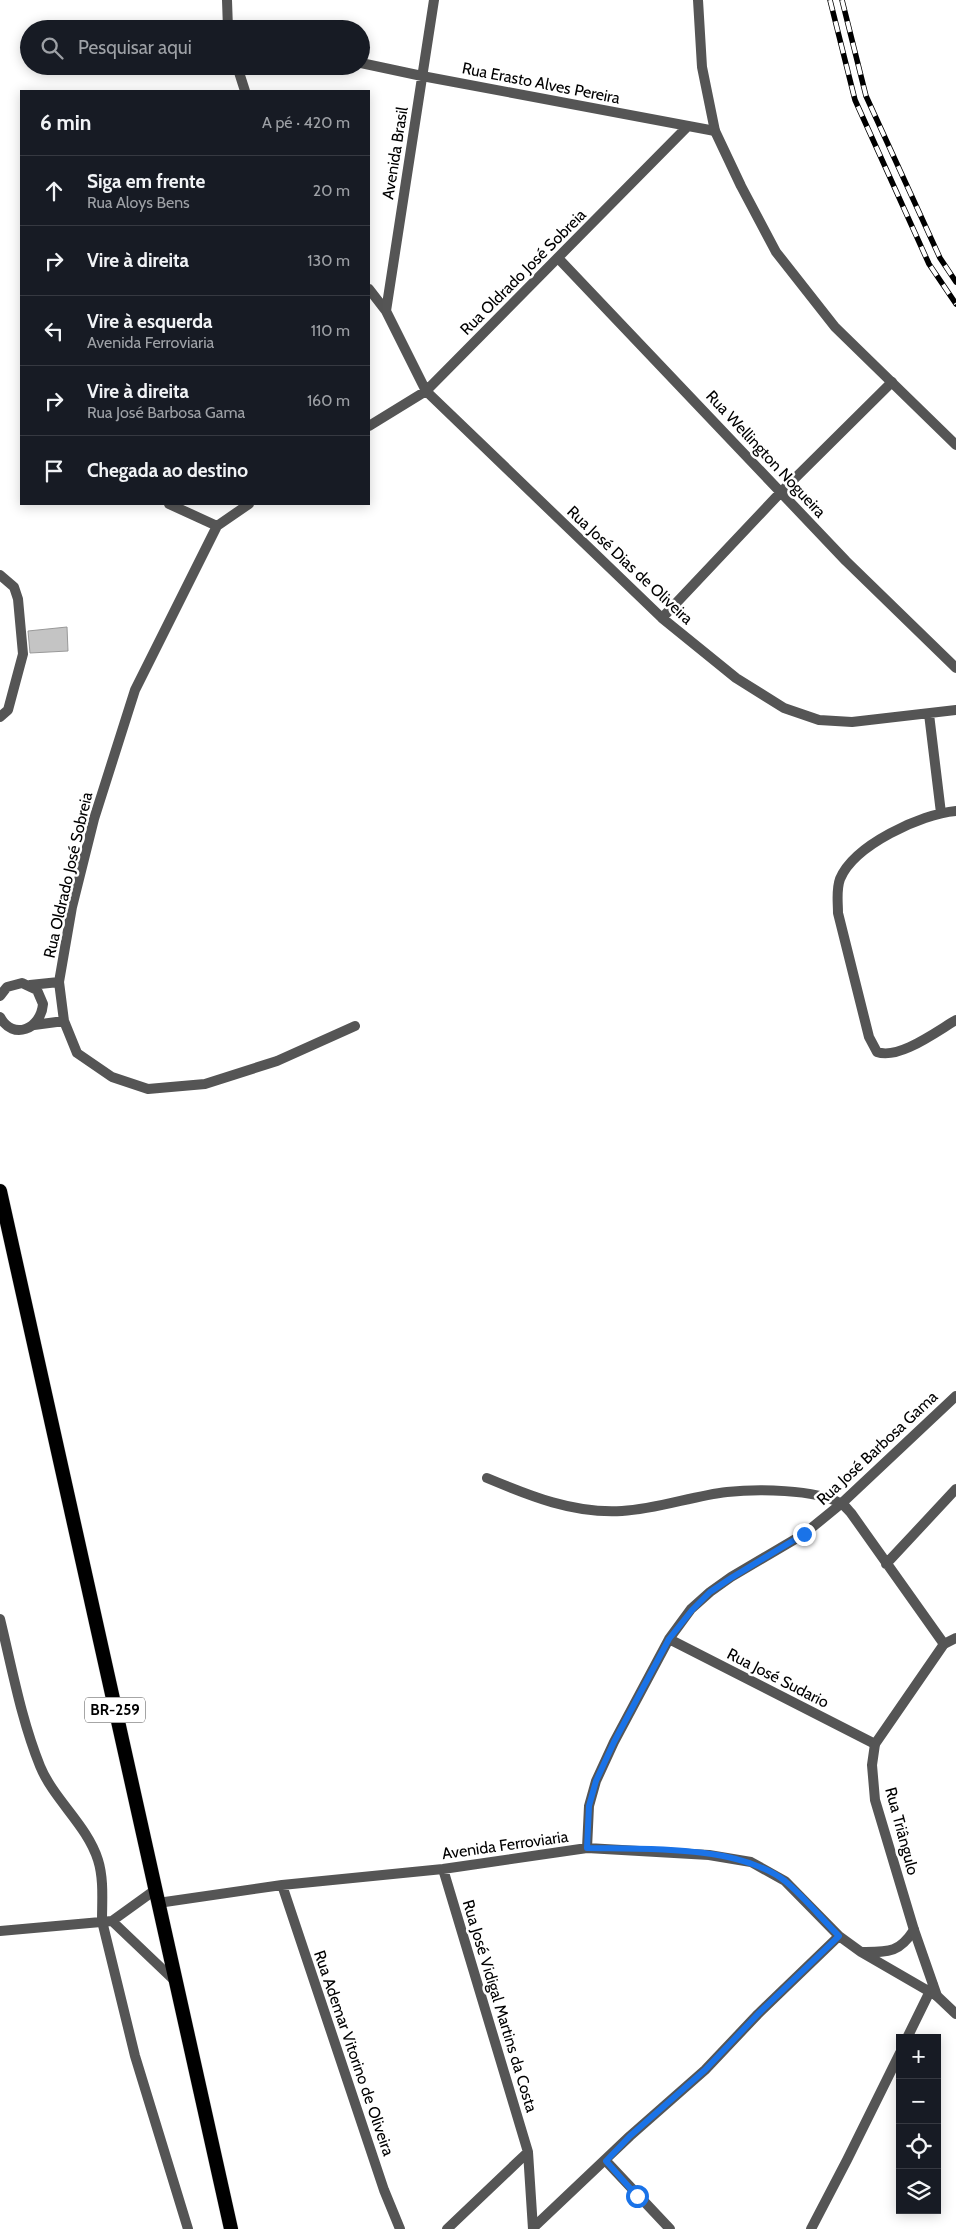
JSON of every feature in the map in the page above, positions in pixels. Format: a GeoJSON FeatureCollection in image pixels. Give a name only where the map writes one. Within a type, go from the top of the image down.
{"type":"FeatureCollection","features":[{"type":"Feature","properties":{"kind":"highway","name":"BR-259"},"geometry":{"type":"LineString","coordinates":[[0,1191],[231,2229]]}},
{"type":"Feature","properties":{"kind":"street"},"geometry":{"type":"LineString","coordinates":[[227,0],[228,20]]}},
{"type":"Feature","properties":{"kind":"street","name":"Avenida Brasil"},"geometry":{"type":"LineString","coordinates":[[386,311],[434,0]]}},
{"type":"Feature","properties":{"kind":"street"},"geometry":{"type":"LineString","coordinates":[[698,0],[702,67],[715,131],[741,186],[776,252],[835,327],[956,445]]}},
{"type":"Feature","properties":{"kind":"street","name":"Rua Erasto Alves Pereira"},"geometry":{"type":"LineString","coordinates":[[370,65],[715,131]]}},
{"type":"Feature","properties":{"kind":"street"},"geometry":{"type":"LineString","coordinates":[[240,75],[245,90]]}},
{"type":"Feature","properties":{"kind":"street","name":"Rua Oldrado José Sobreia"},"geometry":{"type":"LineString","coordinates":[[370,425],[426,392],[688,126]]}},
{"type":"Feature","properties":{"kind":"street","name":"Rua Wellington Nogueira"},"geometry":{"type":"LineString","coordinates":[[558,258],[846,561],[956,668]]}},
{"type":"Feature","properties":{"kind":"street","name":"Rua José Dias de Oliveira"},"geometry":{"type":"LineString","coordinates":[[370,290],[386,311],[426,392],[662,618],[736,678],[784,708],[819,720],[852,722],[956,710]]}},
{"type":"Feature","properties":{"kind":"street"},"geometry":{"type":"LineString","coordinates":[[662,618],[781,492],[892,382]]}},
{"type":"Feature","properties":{"kind":"street"},"geometry":{"type":"LineString","coordinates":[[171,505],[217,526]]}},
{"type":"Feature","properties":{"kind":"street","name":"Rua Oldrado José Sobreia"},"geometry":{"type":"LineString","coordinates":[[248,505],[217,526],[134,690],[94,819],[72,907],[58,982],[64,1021],[77,1053],[112,1077],[148,1089],[205,1084],[277,1061],[355,1026]]}},
{"type":"Feature","properties":{"kind":"street"},"geometry":{"type":"LineString","coordinates":[[0,575],[14,587],[18,599],[23,654],[8,710],[0,717]]}},
{"type":"Feature","properties":{"kind":"street"},"geometry":{"type":"LineString","coordinates":[[929,714],[941,813]]}},
{"type":"Feature","properties":{"kind":"street"},"geometry":{"type":"LineString","coordinates":[[956,811],[941,813],[911,823],[876,842],[851,863],[841,878],[837,893],[838,913],[869,1037],[877,1052],[884,1054],[906,1049],[956,1020]]}},
{"type":"Feature","properties":{"kind":"street"},"geometry":{"type":"LineString","coordinates":[[0,996],[4,988],[14,984],[30,985],[58,982]]}},
{"type":"Feature","properties":{"kind":"street"},"geometry":{"type":"LineString","coordinates":[[30,985],[36,990],[43,1004],[40,1019],[34,1025]]}},
{"type":"Feature","properties":{"kind":"street"},"geometry":{"type":"LineString","coordinates":[[0,1016],[7,1025],[20,1030],[34,1025],[64,1021]]}},
{"type":"Feature","properties":{"kind":"street"},"geometry":{"type":"LineString","coordinates":[[0,1031],[13,1028]]}},
{"type":"Feature","properties":{"kind":"street","name":"Rua José Barbosa Gama"},"geometry":{"type":"LineString","coordinates":[[587,1848],[589,1806],[596,1781],[614,1742],[669,1639],[692,1610],[710,1592],[804,1534],[842,1503],[956,1396]]}},
{"type":"Feature","properties":{"kind":"street"},"geometry":{"type":"LineString","coordinates":[[486,1478],[532,1497],[580,1510],[622,1511],[676,1504],[736,1492],[803,1492],[826,1497],[842,1503],[851,1513],[944,1644]]}},
{"type":"Feature","properties":{"kind":"street"},"geometry":{"type":"LineString","coordinates":[[886,1564],[956,1489]]}},
{"type":"Feature","properties":{"kind":"street"},"geometry":{"type":"LineString","coordinates":[[0,1619],[25,1725],[41,1768],[62,1802],[87,1836],[98,1860],[107,1921],[135,2056],[188,2229]]}},
{"type":"Feature","properties":{"kind":"street","name":"Rua Triângulo"},"geometry":{"type":"LineString","coordinates":[[933,1991],[875,1800],[872,1765],[875,1744],[944,1644],[956,1638]]}},
{"type":"Feature","properties":{"kind":"street","name":"Rua José Sudario"},"geometry":{"type":"LineString","coordinates":[[669,1639],[875,1744]]}},
{"type":"Feature","properties":{"kind":"street","name":"Avenida Ferroviaria"},"geometry":{"type":"LineString","coordinates":[[156,1896],[443,1869],[587,1848],[709,1854],[751,1862],[784,1881],[839,1936],[862,1952],[933,1991],[956,2014]]}},
{"type":"Feature","properties":{"kind":"street","name":"Rua José Vidigal Martins da Costa"},"geometry":{"type":"LineString","coordinates":[[443,1869],[528,2152],[533,2229]]}},
{"type":"Feature","properties":{"kind":"street","name":"Rua Ademar Vitorino de Oliveira"},"geometry":{"type":"LineString","coordinates":[[282,1885],[384,2190],[400,2229]]}},
{"type":"Feature","properties":{"kind":"street"},"geometry":{"type":"LineString","coordinates":[[0,1931],[107,1921],[156,1896]]}},
{"type":"Feature","properties":{"kind":"street"},"geometry":{"type":"LineString","coordinates":[[107,1921],[176,1982]]}},
{"type":"Feature","properties":{"kind":"street"},"geometry":{"type":"LineString","coordinates":[[862,1952],[893,1951],[901,1947],[914,1930]]}},
{"type":"Feature","properties":{"kind":"street"},"geometry":{"type":"LineString","coordinates":[[533,2229],[630,2136],[705,2070],[758,2014],[839,1936]]}},
{"type":"Feature","properties":{"kind":"street"},"geometry":{"type":"LineString","coordinates":[[909,2034],[933,1991]]}},
{"type":"Feature","properties":{"kind":"street"},"geometry":{"type":"LineString","coordinates":[[810,2229],[896,2061]]}},
{"type":"Feature","properties":{"kind":"street"},"geometry":{"type":"LineString","coordinates":[[447,2229],[528,2152]]}},
{"type":"Feature","properties":{"kind":"street"},"geometry":{"type":"LineString","coordinates":[[606,2161],[670,2229]]}},
{"type":"Feature","properties":{"kind":"building"},"geometry":{"type":"Polygon","coordinates":[[[67,627],[68,651],[30,653],[28,631],[67,627]]]}},
{"type":"Feature","properties":{"kind":"railway"},"geometry":{"type":"LineString","coordinates":[[830,0],[855,100],[929,264],[956,304]]}},
{"type":"Feature","properties":{"kind":"railway"},"geometry":{"type":"LineString","coordinates":[[842,0],[866,96],[940,258],[956,282]]}},
{"type":"Feature","properties":{"kind":"route"},"geometry":{"type":"LineString","coordinates":[[637,2196],[606,2161],[630,2136],[705,2070],[758,2014],[839,1936],[784,1881],[751,1862],[709,1854],[642,1849],[587,1848],[586,1829],[589,1806],[596,1781],[614,1742],[669,1639],[692,1610],[710,1592],[804,1534]]}}]}
